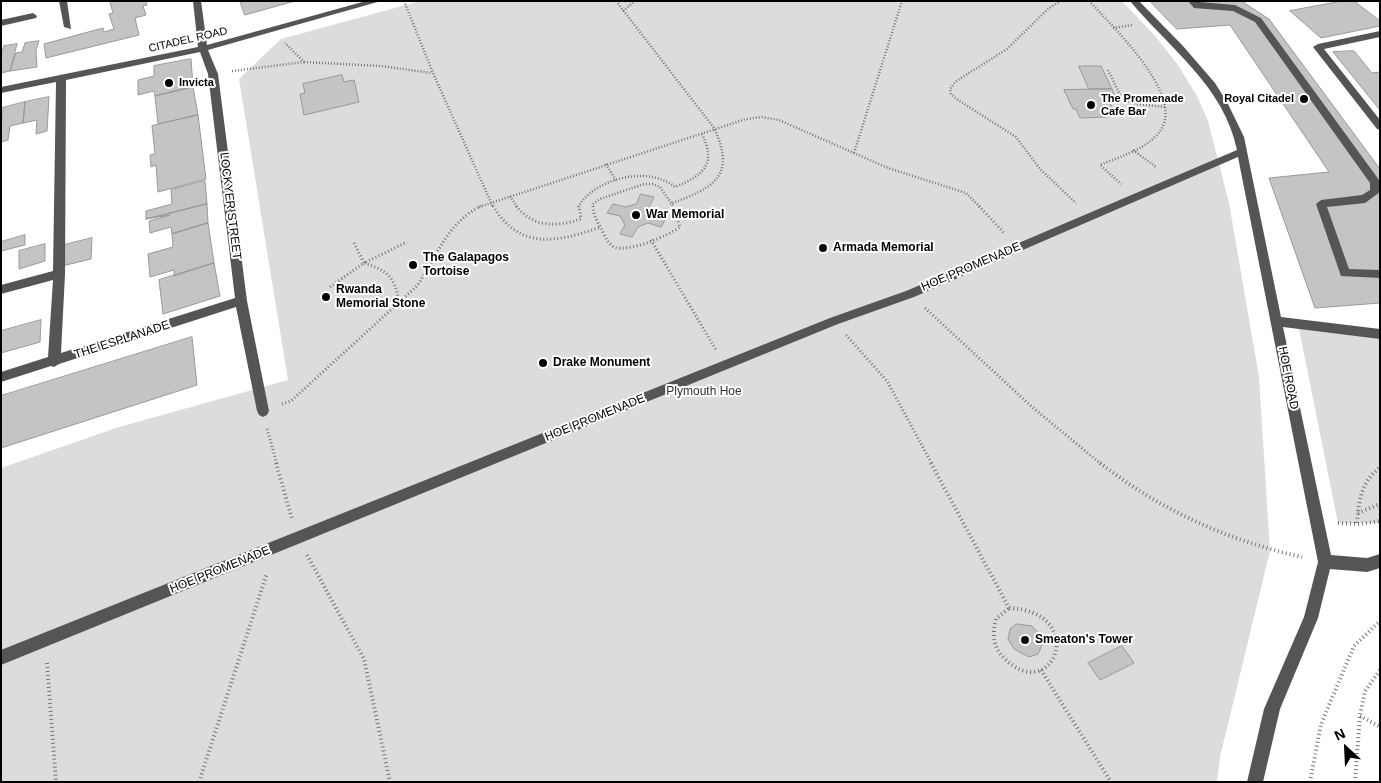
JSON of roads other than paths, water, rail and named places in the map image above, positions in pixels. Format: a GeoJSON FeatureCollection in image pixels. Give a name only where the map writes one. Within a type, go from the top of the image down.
{"type":"FeatureCollection","features":[{"type":"Feature","properties":{"kind":"street"},"geometry":{"type":"LineString","coordinates":[[63,1],[68,27]]}},
{"type":"Feature","properties":{"kind":"street","name":"LOCKYER STREET"},"geometry":{"type":"LineString","coordinates":[[197,1],[203,49],[213,74],[242,301],[262,411]]}},
{"type":"Feature","properties":{"kind":"street","name":"CITADEL ROAD"},"geometry":{"type":"LineString","coordinates":[[1,90],[203,49],[377,1]]}},
{"type":"Feature","properties":{"kind":"street","name":"HOE ROAD"},"geometry":{"type":"LineString","coordinates":[[1134,1],[1177,43],[1211,86],[1240,137],[1325,562],[1311,618],[1272,709],[1255,782]]}},
{"type":"Feature","properties":{"kind":"street"},"geometry":{"type":"LineString","coordinates":[[1192,1],[1197,6],[1235,8],[1258,20],[1375,183],[1375,191],[1365,199],[1321,204],[1345,273],[1380,274]]}},
{"type":"Feature","properties":{"kind":"street"},"geometry":{"type":"LineString","coordinates":[[1,23],[33,16]]}},
{"type":"Feature","properties":{"kind":"street"},"geometry":{"type":"LineString","coordinates":[[1380,34],[1318,47],[1380,127]]}},
{"type":"Feature","properties":{"kind":"street"},"geometry":{"type":"LineString","coordinates":[[54,362],[60,274],[61,79]]}},
{"type":"Feature","properties":{"kind":"street","name":"HOE PROMENADE"},"geometry":{"type":"LineString","coordinates":[[1,658],[834,321],[910,294],[1091,218],[1243,151]]}},
{"type":"Feature","properties":{"kind":"street"},"geometry":{"type":"LineString","coordinates":[[1,290],[60,274]]}},
{"type":"Feature","properties":{"kind":"street","name":"THE ESPLANADE"},"geometry":{"type":"LineString","coordinates":[[1,377],[54,362],[242,301]]}},
{"type":"Feature","properties":{"kind":"street"},"geometry":{"type":"LineString","coordinates":[[1276,320],[1380,334]]}},
{"type":"Feature","properties":{"kind":"street"},"geometry":{"type":"LineString","coordinates":[[1325,562],[1367,565],[1380,561]]}},
{"type":"Feature","properties":{"kind":"place","name":"Invicta"},"geometry":{"type":"Point","coordinates":[169,83]}},
{"type":"Feature","properties":{"kind":"place","name":"Royal Citadel"},"geometry":{"type":"Point","coordinates":[1304,99]}},
{"type":"Feature","properties":{"kind":"place","name":"The Promenade Cafe Bar"},"geometry":{"type":"Point","coordinates":[1091,105]}},
{"type":"Feature","properties":{"kind":"place","name":"War Memorial"},"geometry":{"type":"Point","coordinates":[636,215]}},
{"type":"Feature","properties":{"kind":"place","name":"Armada Memorial"},"geometry":{"type":"Point","coordinates":[823,248]}},
{"type":"Feature","properties":{"kind":"place","name":"The Galapagos Tortoise"},"geometry":{"type":"Point","coordinates":[413,265]}},
{"type":"Feature","properties":{"kind":"place","name":"Rwanda Memorial Stone"},"geometry":{"type":"Point","coordinates":[326,297]}},
{"type":"Feature","properties":{"kind":"place","name":"Drake Monument"},"geometry":{"type":"Point","coordinates":[543,363]}},
{"type":"Feature","properties":{"kind":"place","name":"Smeaton's Tower"},"geometry":{"type":"Point","coordinates":[1025,640]}},
{"type":"Feature","properties":{"kind":"park label","name":"Plymouth Hoe"},"geometry":{"type":"Point","coordinates":[704,392]}}]}
